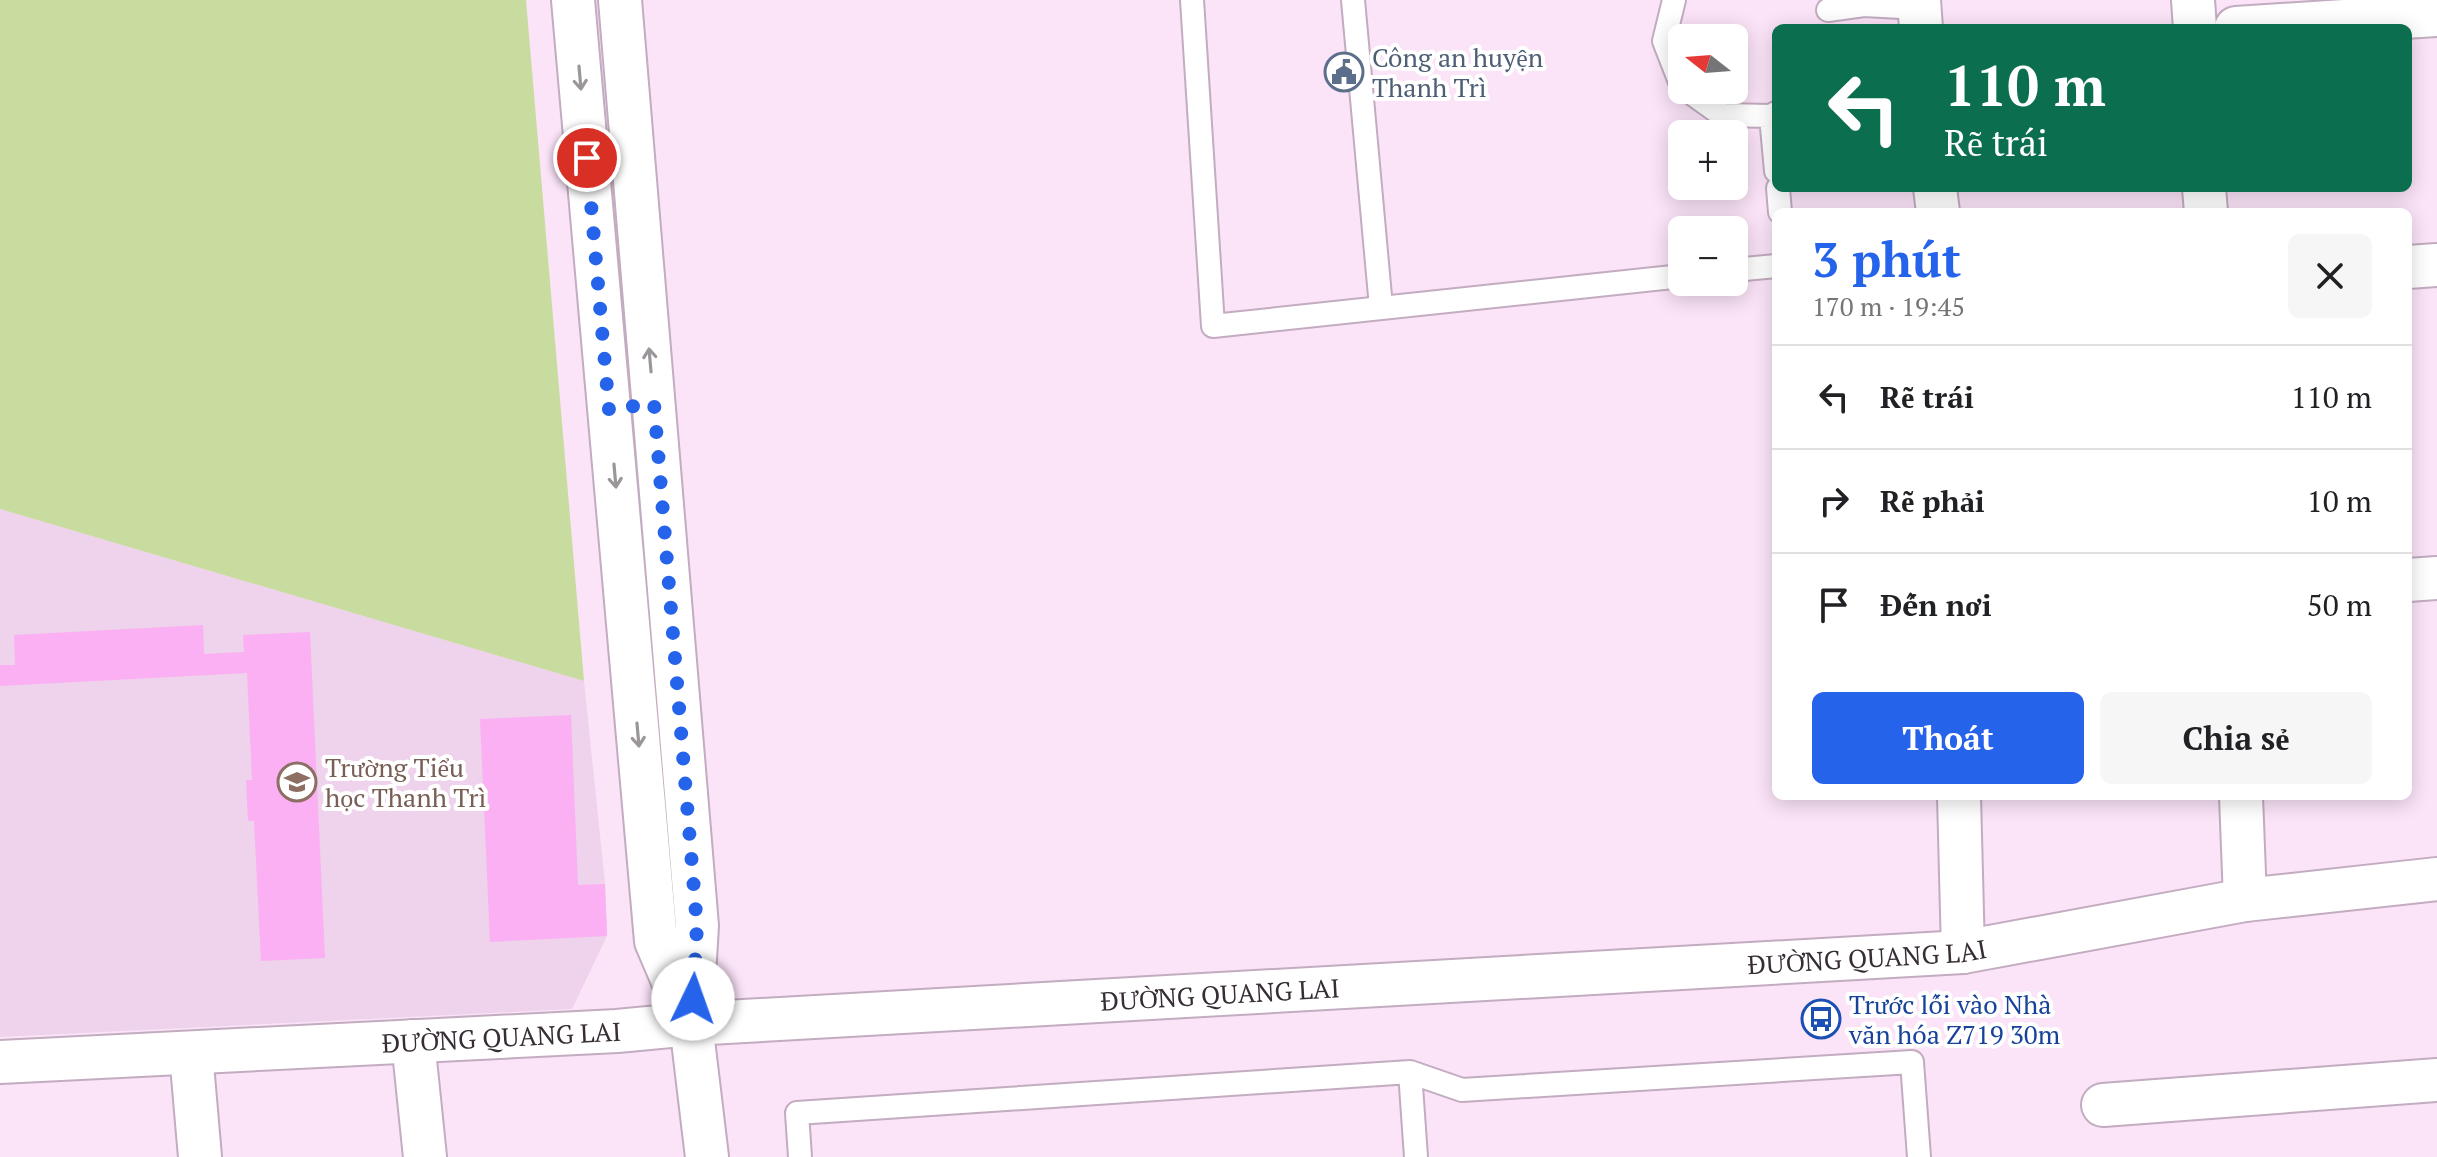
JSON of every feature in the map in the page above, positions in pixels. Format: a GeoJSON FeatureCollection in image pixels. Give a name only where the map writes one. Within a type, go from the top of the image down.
{"type":"FeatureCollection","features":[{"type":"Feature","properties":{"kind":"street"},"geometry":{"type":"LineString","coordinates":[[573,0],[656,941],[691,1024]]}},
{"type":"Feature","properties":{"kind":"street"},"geometry":{"type":"LineString","coordinates":[[620,0],[697,926],[691,1024],[707,1157]]}},
{"type":"Feature","properties":{"kind":"street"},"geometry":{"type":"LineString","coordinates":[[2193,0],[2195,24]]}},
{"type":"Feature","properties":{"kind":"street"},"geometry":{"type":"LineString","coordinates":[[2281,24],[2427,11]]}},
{"type":"Feature","properties":{"kind":"street"},"geometry":{"type":"LineString","coordinates":[[2412,267],[2437,265]]}},
{"type":"Feature","properties":{"kind":"street"},"geometry":{"type":"LineString","coordinates":[[609,410],[654,403]]}},
{"type":"Feature","properties":{"kind":"street"},"geometry":{"type":"LineString","coordinates":[[2412,580],[2437,578]]}},
{"type":"Feature","properties":{"kind":"street"},"geometry":{"type":"LineString","coordinates":[[1959,800],[1963,952]]}},
{"type":"Feature","properties":{"kind":"street"},"geometry":{"type":"LineString","coordinates":[[2241,800],[2245,900]]}},
{"type":"Feature","properties":{"kind":"street","name":"ĐƯỜNG QUANG LAI"},"geometry":{"type":"LineString","coordinates":[[0,1062],[617,1031],[691,1024],[1963,952],[2245,900],[2437,879]]}},
{"type":"Feature","properties":{"kind":"street"},"geometry":{"type":"LineString","coordinates":[[413,1041],[425,1157]]}},
{"type":"Feature","properties":{"kind":"street"},"geometry":{"type":"LineString","coordinates":[[191,1053],[200,1157]]}},
{"type":"Feature","properties":{"kind":"street"},"geometry":{"type":"LineString","coordinates":[[2103,1105],[2437,1080]]}},
{"type":"Feature","properties":{"kind":"lane"},"geometry":{"type":"LineString","coordinates":[[1192,0],[1213,326],[1668,277]]}},
{"type":"Feature","properties":{"kind":"lane"},"geometry":{"type":"LineString","coordinates":[[1353,0],[1381,307]]}},
{"type":"Feature","properties":{"kind":"lane"},"geometry":{"type":"LineString","coordinates":[[1668,24],[1674,0]]}},
{"type":"Feature","properties":{"kind":"lane"},"geometry":{"type":"LineString","coordinates":[[1826,13],[1864,5],[1920,12]]}},
{"type":"Feature","properties":{"kind":"lane"},"geometry":{"type":"LineString","coordinates":[[1668,25],[1664,41],[1668,50]]}},
{"type":"Feature","properties":{"kind":"lane"},"geometry":{"type":"LineString","coordinates":[[1707,104],[1722,115],[1772,114]]}},
{"type":"Feature","properties":{"kind":"lane"},"geometry":{"type":"LineString","coordinates":[[1748,269],[1772,266]]}},
{"type":"Feature","properties":{"kind":"lane"},"geometry":{"type":"LineString","coordinates":[[800,1157],[797,1113],[1410,1072],[1462,1090],[1912,1062],[1919,1157]]}},
{"type":"Feature","properties":{"kind":"lane"},"geometry":{"type":"LineString","coordinates":[[1410,1072],[1416,1157]]}},
{"type":"Feature","properties":{"kind":"shaded area","name":"Trường Tiểu học Thanh Trì"},"geometry":{"type":"Polygon","coordinates":[[[0,509],[584,681],[605,884],[607,936],[572,1009],[0,1037],[0,509]]]}},
{"type":"Feature","properties":{"kind":"green space"},"geometry":{"type":"Polygon","coordinates":[[[0,0],[526,0],[584,681],[0,509],[0,0]]]}},
{"type":"Feature","properties":{"kind":"building"},"geometry":{"type":"Polygon","coordinates":[[[203,625],[204,654],[244,652],[243,635],[310,632],[325,958],[261,961],[254,821],[248,821],[246,780],[252,780],[247,673],[0,686],[0,665],[15,665],[14,635],[203,625]]]}},
{"type":"Feature","properties":{"kind":"building"},"geometry":{"type":"Polygon","coordinates":[[[571,715],[578,885],[605,884],[607,936],[490,942],[480,719],[571,715]]]}},
{"type":"Feature","properties":{"kind":"place","name":"Công an huyện Thanh Trì"},"geometry":{"type":"Point","coordinates":[1344,72]}},
{"type":"Feature","properties":{"kind":"place","name":"Trường Tiểu học Thanh Trì"},"geometry":{"type":"Point","coordinates":[297,782]}},
{"type":"Feature","properties":{"kind":"place","name":"Trước lối vào Nhà văn hóa Z719 30m"},"geometry":{"type":"Point","coordinates":[1821,1019]}},
{"type":"Feature","properties":{"kind":"route"},"geometry":{"type":"LineString","coordinates":[[587,158],[609,410],[654,403],[697,926],[693,999]]}}]}
